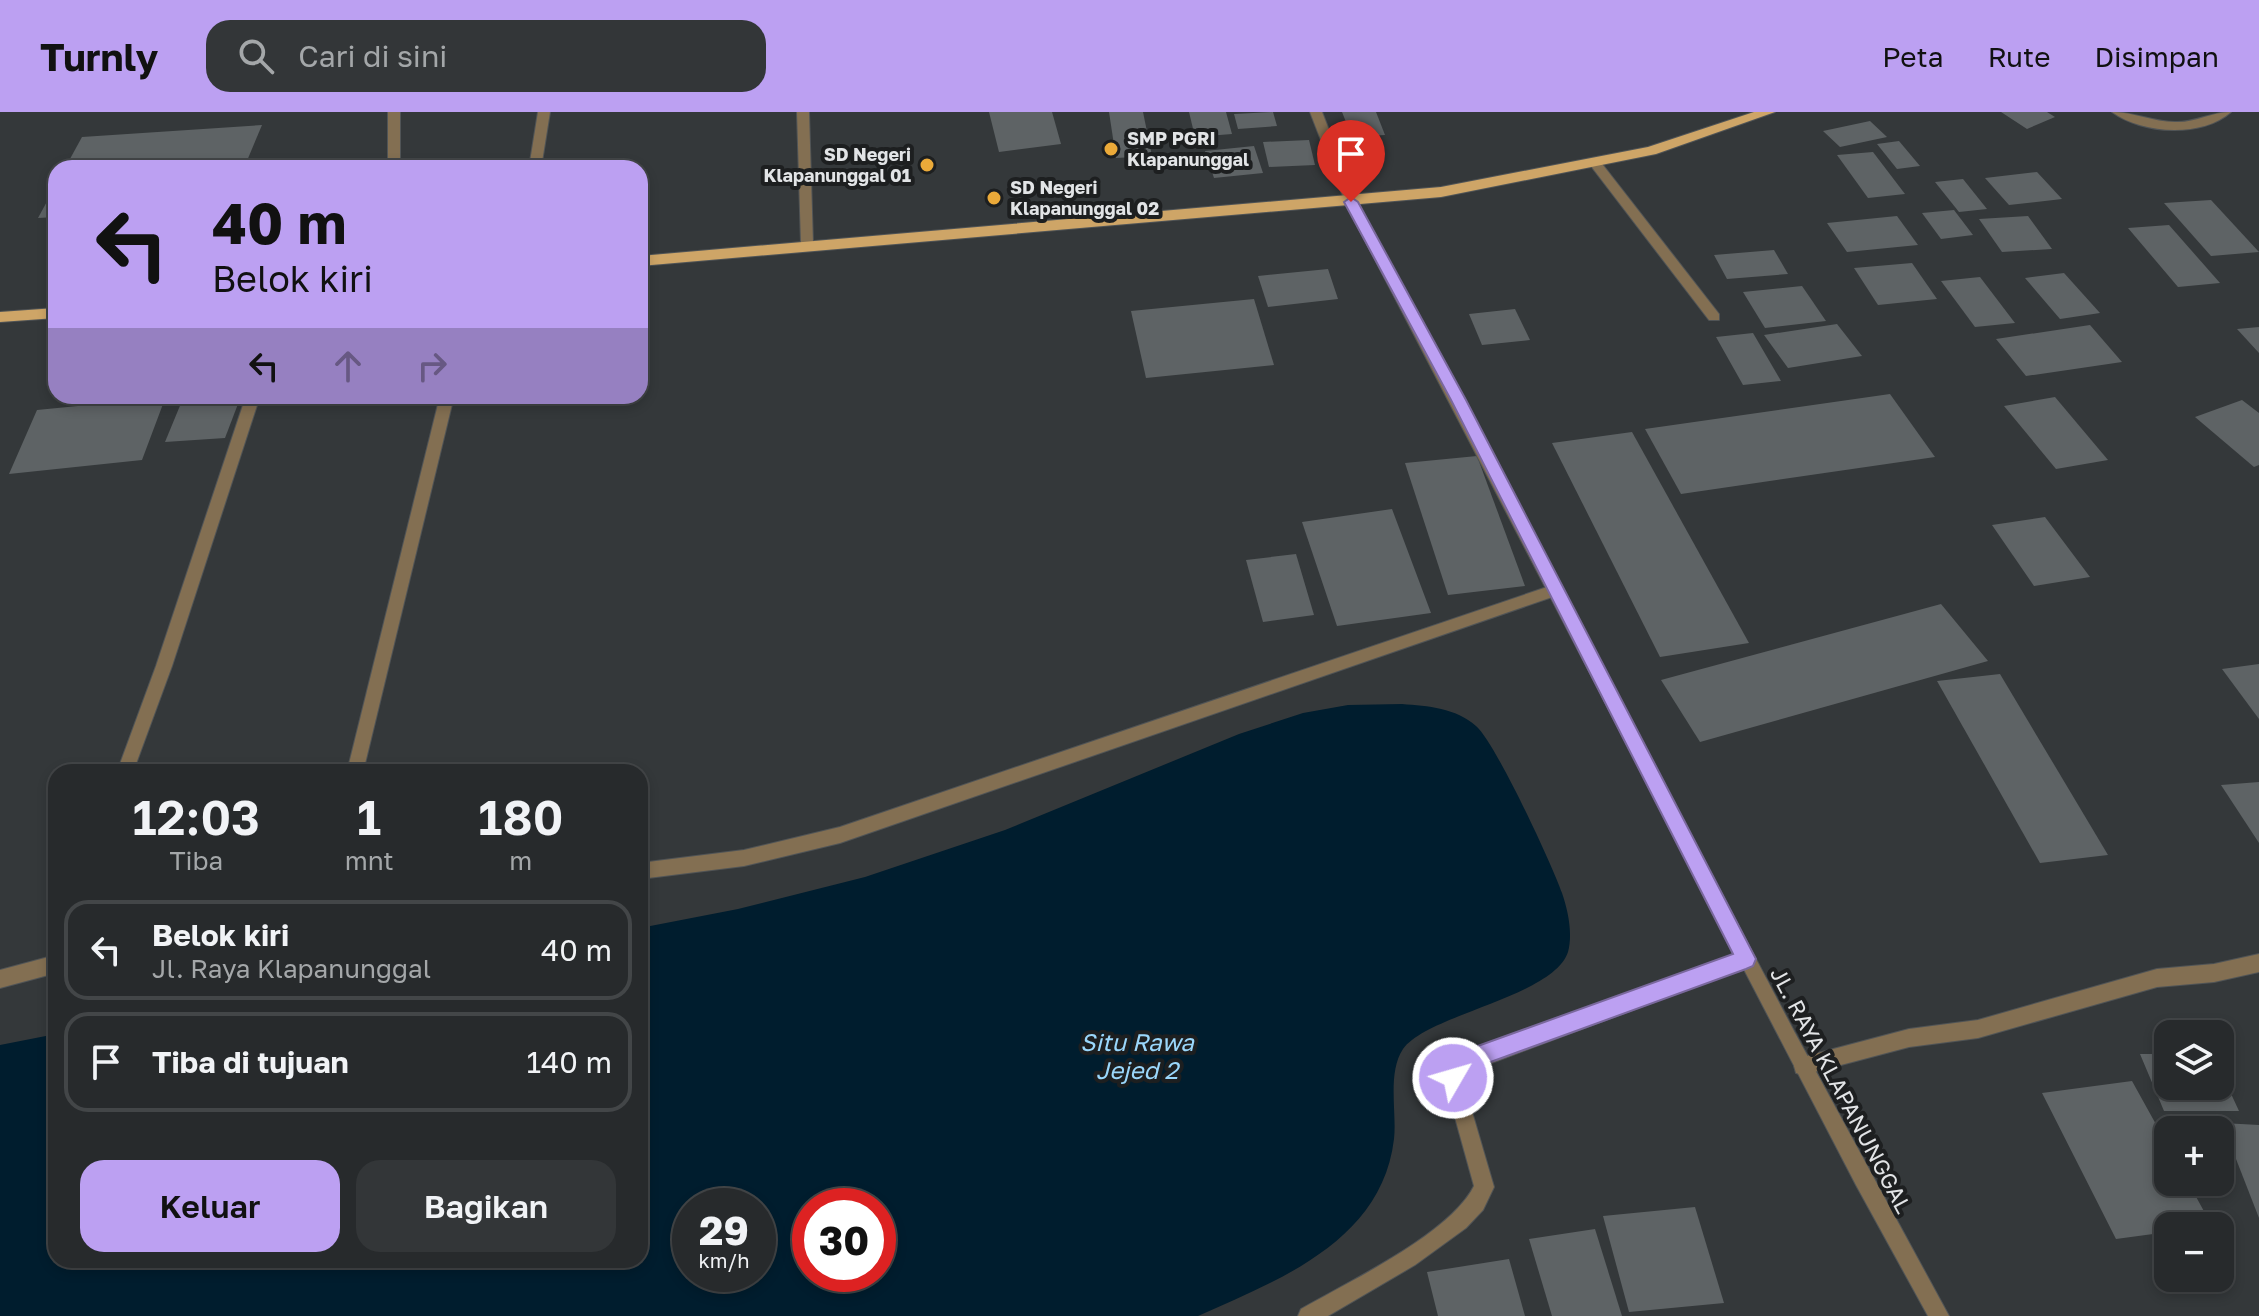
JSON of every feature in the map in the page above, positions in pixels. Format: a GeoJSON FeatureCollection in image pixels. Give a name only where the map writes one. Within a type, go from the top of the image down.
{"type":"FeatureCollection","features":[{"type":"Feature","properties":{"kind":"main road"},"geometry":{"type":"LineString","coordinates":[[648,260],[807,244],[1351,202],[1441,192],[1651,151],[1768,112]]}},
{"type":"Feature","properties":{"kind":"main road"},"geometry":{"type":"LineString","coordinates":[[0,317],[48,314]]}},
{"type":"Feature","properties":{"kind":"street"},"geometry":{"type":"LineString","coordinates":[[394,112],[394,160]]}},
{"type":"Feature","properties":{"kind":"street"},"geometry":{"type":"LineString","coordinates":[[536,160],[544,112]]}},
{"type":"Feature","properties":{"kind":"street"},"geometry":{"type":"LineString","coordinates":[[803,112],[807,244]]}},
{"type":"Feature","properties":{"kind":"street","name":"JL. RAYA KLAPANUNGGAL"},"geometry":{"type":"LineString","coordinates":[[1316,112],[1351,202],[1556,590],[1824,1112],[1939,1316]]}},
{"type":"Feature","properties":{"kind":"street"},"geometry":{"type":"LineString","coordinates":[[2118,112],[2174,127],[2209,123],[2225,112]]}},
{"type":"Feature","properties":{"kind":"street"},"geometry":{"type":"LineString","coordinates":[[1595,163],[1714,317]]}},
{"type":"Feature","properties":{"kind":"street"},"geometry":{"type":"LineString","coordinates":[[128,764],[164,666],[250,404]]}},
{"type":"Feature","properties":{"kind":"street"},"geometry":{"type":"LineString","coordinates":[[357,764],[445,404]]}},
{"type":"Feature","properties":{"kind":"street"},"geometry":{"type":"LineString","coordinates":[[648,870],[744,858],[840,835],[1556,590]]}},
{"type":"Feature","properties":{"kind":"street"},"geometry":{"type":"LineString","coordinates":[[1308,1316],[1457,1226],[1482,1201],[1484,1187],[1453,1078],[1467,1063],[1746,959]]}},
{"type":"Feature","properties":{"kind":"street"},"geometry":{"type":"LineString","coordinates":[[1803,1066],[1909,1038],[1978,1029],[2157,978],[2214,973],[2259,963]]}},
{"type":"Feature","properties":{"kind":"street"},"geometry":{"type":"LineString","coordinates":[[0,979],[48,964]]}},
{"type":"Feature","properties":{"kind":"water","name":"Situ Rawa Jejed 2"},"geometry":{"type":"Polygon","coordinates":[[[1402,704],[1432,707],[1460,715],[1485,737],[1509,778],[1556,878],[1570,930],[1568,952],[1558,968],[1516,993],[1437,1025],[1403,1049],[1395,1070],[1394,1139],[1385,1174],[1370,1205],[1348,1230],[1322,1252],[1261,1288],[1198,1316],[0,1316],[0,1045],[48,1036],[48,1268],[648,1268],[648,926],[738,909],[865,877],[1005,830],[1239,734],[1303,713],[1348,705],[1402,704]]]}},
{"type":"Feature","properties":{"kind":"building"},"geometry":{"type":"Polygon","coordinates":[[[989,112],[1052,112],[1061,144],[999,152],[989,112]]]}},
{"type":"Feature","properties":{"kind":"building"},"geometry":{"type":"Polygon","coordinates":[[[1109,112],[1143,112],[1152,156],[1116,158],[1109,112]]]}},
{"type":"Feature","properties":{"kind":"building"},"geometry":{"type":"Polygon","coordinates":[[[1189,112],[1226,112],[1232,134],[1195,137],[1189,112]]]}},
{"type":"Feature","properties":{"kind":"building"},"geometry":{"type":"Polygon","coordinates":[[[1273,112],[1277,126],[1238,129],[1234,114],[1273,112]]]}},
{"type":"Feature","properties":{"kind":"building"},"geometry":{"type":"Polygon","coordinates":[[[1342,112],[1376,112],[1385,135],[1352,137],[1342,112]]]}},
{"type":"Feature","properties":{"kind":"building"},"geometry":{"type":"Polygon","coordinates":[[[2001,112],[2047,112],[2055,117],[2027,129],[2001,112]]]}},
{"type":"Feature","properties":{"kind":"building"},"geometry":{"type":"Polygon","coordinates":[[[1870,121],[1887,137],[1840,147],[1823,131],[1870,121]]]}},
{"type":"Feature","properties":{"kind":"building"},"geometry":{"type":"Polygon","coordinates":[[[262,125],[247,160],[69,160],[82,137],[262,125]]]}},
{"type":"Feature","properties":{"kind":"building"},"geometry":{"type":"Polygon","coordinates":[[[1309,140],[1315,165],[1269,167],[1263,142],[1309,140]]]}},
{"type":"Feature","properties":{"kind":"building"},"geometry":{"type":"Polygon","coordinates":[[[1899,141],[1920,166],[1897,169],[1877,144],[1899,141]]]}},
{"type":"Feature","properties":{"kind":"building"},"geometry":{"type":"Polygon","coordinates":[[[1254,146],[1263,173],[1214,178],[1205,151],[1254,146]]]}},
{"type":"Feature","properties":{"kind":"building"},"geometry":{"type":"Polygon","coordinates":[[[1873,152],[1905,194],[1868,198],[1837,155],[1873,152]]]}},
{"type":"Feature","properties":{"kind":"building"},"geometry":{"type":"Polygon","coordinates":[[[2037,172],[2062,199],[2009,205],[1985,178],[2037,172]]]}},
{"type":"Feature","properties":{"kind":"building"},"geometry":{"type":"Polygon","coordinates":[[[1963,179],[1987,209],[1959,212],[1935,182],[1963,179]]]}},
{"type":"Feature","properties":{"kind":"building"},"geometry":{"type":"Polygon","coordinates":[[[48,200],[48,217],[38,218],[48,200]]]}},
{"type":"Feature","properties":{"kind":"building"},"geometry":{"type":"Polygon","coordinates":[[[2211,200],[2259,252],[2211,256],[2164,203],[2211,200]]]}},
{"type":"Feature","properties":{"kind":"building"},"geometry":{"type":"Polygon","coordinates":[[[1954,210],[1973,235],[1941,239],[1922,213],[1954,210]]]}},
{"type":"Feature","properties":{"kind":"building"},"geometry":{"type":"Polygon","coordinates":[[[1897,216],[1918,245],[1847,252],[1827,223],[1897,216]]]}},
{"type":"Feature","properties":{"kind":"building"},"geometry":{"type":"Polygon","coordinates":[[[2028,216],[2052,249],[2002,252],[1979,219],[2028,216]]]}},
{"type":"Feature","properties":{"kind":"building"},"geometry":{"type":"Polygon","coordinates":[[[2169,225],[2220,283],[2178,287],[2128,228],[2169,225]]]}},
{"type":"Feature","properties":{"kind":"building"},"geometry":{"type":"Polygon","coordinates":[[[1774,250],[1788,274],[1727,279],[1714,255],[1774,250]]]}},
{"type":"Feature","properties":{"kind":"building"},"geometry":{"type":"Polygon","coordinates":[[[1912,263],[1937,299],[1878,305],[1854,268],[1912,263]]]}},
{"type":"Feature","properties":{"kind":"building"},"geometry":{"type":"Polygon","coordinates":[[[1328,269],[1338,299],[1268,307],[1258,276],[1328,269]]]}},
{"type":"Feature","properties":{"kind":"building"},"geometry":{"type":"Polygon","coordinates":[[[2064,273],[2100,313],[2060,319],[2025,278],[2064,273]]]}},
{"type":"Feature","properties":{"kind":"building"},"geometry":{"type":"Polygon","coordinates":[[[1980,277],[2015,323],[1975,327],[1941,281],[1980,277]]]}},
{"type":"Feature","properties":{"kind":"building"},"geometry":{"type":"Polygon","coordinates":[[[1802,286],[1826,321],[1765,328],[1743,292],[1802,286]]]}},
{"type":"Feature","properties":{"kind":"building"},"geometry":{"type":"Polygon","coordinates":[[[1254,299],[1274,365],[1146,378],[1131,311],[1254,299]]]}},
{"type":"Feature","properties":{"kind":"building"},"geometry":{"type":"Polygon","coordinates":[[[1515,309],[1530,340],[1482,345],[1469,314],[1515,309]]]}},
{"type":"Feature","properties":{"kind":"building"},"geometry":{"type":"Polygon","coordinates":[[[1837,324],[1862,356],[1788,368],[1764,335],[1837,324]]]}},
{"type":"Feature","properties":{"kind":"building"},"geometry":{"type":"Polygon","coordinates":[[[2090,325],[2122,362],[2026,376],[1996,339],[2090,325]]]}},
{"type":"Feature","properties":{"kind":"building"},"geometry":{"type":"Polygon","coordinates":[[[2259,327],[2259,353],[2237,329],[2259,327]]]}},
{"type":"Feature","properties":{"kind":"building"},"geometry":{"type":"Polygon","coordinates":[[[1753,333],[1781,381],[1743,385],[1716,337],[1753,333]]]}},
{"type":"Feature","properties":{"kind":"building"},"geometry":{"type":"Polygon","coordinates":[[[1890,394],[1935,457],[1681,494],[1645,429],[1890,394]]]}},
{"type":"Feature","properties":{"kind":"building"},"geometry":{"type":"Polygon","coordinates":[[[2055,397],[2108,460],[2056,469],[2004,406],[2055,397]]]}},
{"type":"Feature","properties":{"kind":"building"},"geometry":{"type":"Polygon","coordinates":[[[2242,400],[2259,413],[2259,465],[2254,467],[2195,417],[2242,400]]]}},
{"type":"Feature","properties":{"kind":"building"},"geometry":{"type":"Polygon","coordinates":[[[98,404],[163,404],[142,460],[9,474],[37,410],[98,404]]]}},
{"type":"Feature","properties":{"kind":"building"},"geometry":{"type":"Polygon","coordinates":[[[181,404],[238,404],[225,438],[165,442],[181,404]]]}},
{"type":"Feature","properties":{"kind":"building"},"geometry":{"type":"Polygon","coordinates":[[[1632,432],[1749,643],[1660,657],[1552,443],[1632,432]]]}},
{"type":"Feature","properties":{"kind":"building"},"geometry":{"type":"Polygon","coordinates":[[[1477,456],[1525,586],[1448,595],[1405,463],[1477,456]]]}},
{"type":"Feature","properties":{"kind":"building"},"geometry":{"type":"Polygon","coordinates":[[[1392,509],[1431,613],[1337,626],[1302,522],[1392,509]]]}},
{"type":"Feature","properties":{"kind":"building"},"geometry":{"type":"Polygon","coordinates":[[[2045,517],[2090,577],[2034,586],[1992,525],[2045,517]]]}},
{"type":"Feature","properties":{"kind":"building"},"geometry":{"type":"Polygon","coordinates":[[[1296,554],[1314,615],[1263,622],[1246,560],[1296,554]]]}},
{"type":"Feature","properties":{"kind":"building"},"geometry":{"type":"Polygon","coordinates":[[[1941,604],[1988,661],[1700,742],[1661,680],[1941,604]]]}},
{"type":"Feature","properties":{"kind":"building"},"geometry":{"type":"Polygon","coordinates":[[[2259,664],[2259,719],[2222,669],[2259,664]]]}},
{"type":"Feature","properties":{"kind":"building"},"geometry":{"type":"Polygon","coordinates":[[[2000,674],[2108,855],[2040,863],[1937,681],[2000,674]]]}},
{"type":"Feature","properties":{"kind":"building"},"geometry":{"type":"Polygon","coordinates":[[[2259,782],[2259,843],[2221,785],[2259,782]]]}},
{"type":"Feature","properties":{"kind":"building"},"geometry":{"type":"Polygon","coordinates":[[[2140,1054],[2154,1054],[2154,1087],[2140,1054]]]}},
{"type":"Feature","properties":{"kind":"building"},"geometry":{"type":"Polygon","coordinates":[[[2132,1081],[2154,1121],[2154,1196],[2196,1196],[2204,1212],[2154,1212],[2154,1234],[2116,1239],[2042,1093],[2132,1081]]]}},
{"type":"Feature","properties":{"kind":"building"},"geometry":{"type":"Polygon","coordinates":[[[2159,1100],[2234,1100],[2239,1111],[2164,1111],[2159,1100]]]}},
{"type":"Feature","properties":{"kind":"building"},"geometry":{"type":"Polygon","coordinates":[[[2234,1124],[2259,1125],[2259,1218],[2234,1154],[2234,1124]]]}},
{"type":"Feature","properties":{"kind":"building"},"geometry":{"type":"Polygon","coordinates":[[[1695,1207],[1724,1303],[1629,1312],[1603,1216],[1695,1207]]]}},
{"type":"Feature","properties":{"kind":"building"},"geometry":{"type":"Polygon","coordinates":[[[1595,1229],[1622,1316],[1552,1316],[1529,1239],[1595,1229]]]}},
{"type":"Feature","properties":{"kind":"building"},"geometry":{"type":"Polygon","coordinates":[[[1509,1259],[1525,1316],[1438,1316],[1427,1272],[1509,1259]]]}},
{"type":"Feature","properties":{"kind":"place","name":"SMP PGRI Klapanunggal"},"geometry":{"type":"Point","coordinates":[1111,149]}},
{"type":"Feature","properties":{"kind":"place","name":"SD Negeri Klapanunggal 01"},"geometry":{"type":"Point","coordinates":[927,165]}},
{"type":"Feature","properties":{"kind":"place","name":"SD Negeri Klapanunggal 02"},"geometry":{"type":"Point","coordinates":[994,198]}},
{"type":"Feature","properties":{"kind":"route"},"geometry":{"type":"LineString","coordinates":[[1351,202],[1458,400],[1746,959],[1483,1054],[1467,1063],[1453,1078]]}}]}
